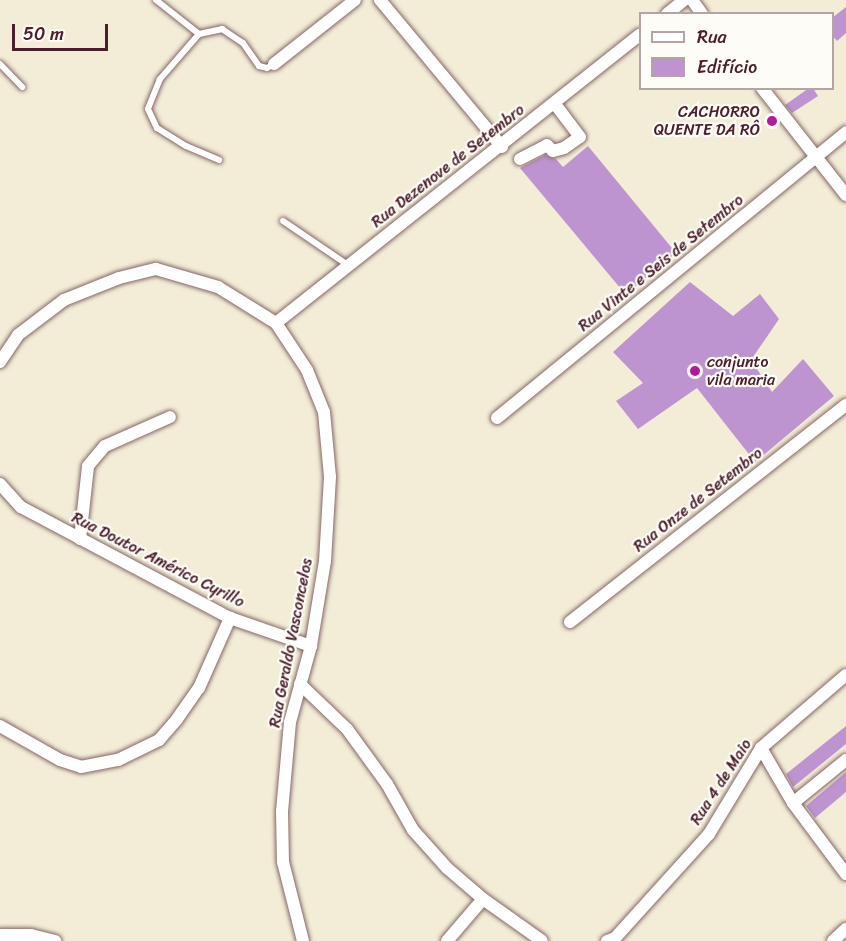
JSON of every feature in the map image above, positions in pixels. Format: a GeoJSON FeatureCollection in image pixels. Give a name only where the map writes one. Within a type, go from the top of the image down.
{"type":"FeatureCollection","features":[{"type":"Feature","properties":{"kind":"street"},"geometry":{"type":"LineString","coordinates":[[274,64],[355,0]]}},
{"type":"Feature","properties":{"kind":"street"},"geometry":{"type":"LineString","coordinates":[[380,0],[502,147]]}},
{"type":"Feature","properties":{"kind":"street"},"geometry":{"type":"LineString","coordinates":[[670,12],[684,0]]}},
{"type":"Feature","properties":{"kind":"street","name":"Rua Dezenove de Setembro"},"geometry":{"type":"LineString","coordinates":[[276,323],[502,147],[639,36]]}},
{"type":"Feature","properties":{"kind":"street"},"geometry":{"type":"LineString","coordinates":[[764,90],[846,195]]}},
{"type":"Feature","properties":{"kind":"street"},"geometry":{"type":"LineString","coordinates":[[520,159],[547,145],[553,151],[564,148],[580,137],[578,131],[555,104]]}},
{"type":"Feature","properties":{"kind":"street","name":"Rua Vinte e Seis de Setembro"},"geometry":{"type":"LineString","coordinates":[[497,418],[846,132]]}},
{"type":"Feature","properties":{"kind":"street","name":"Rua Geraldo Vasconcelos"},"geometry":{"type":"LineString","coordinates":[[0,362],[18,335],[64,300],[118,278],[156,269],[218,287],[276,323],[307,370],[324,412],[330,477],[325,561],[311,646],[290,722],[282,811],[284,862],[303,941]]}},
{"type":"Feature","properties":{"kind":"street","name":"Rua Onze de Setembro"},"geometry":{"type":"LineString","coordinates":[[570,622],[846,405]]}},
{"type":"Feature","properties":{"kind":"street"},"geometry":{"type":"LineString","coordinates":[[80,538],[88,466],[105,446],[170,417]]}},
{"type":"Feature","properties":{"kind":"street","name":"Rua Doutor Américo Cyrillo"},"geometry":{"type":"LineString","coordinates":[[0,484],[21,507],[231,618],[311,646]]}},
{"type":"Feature","properties":{"kind":"street"},"geometry":{"type":"LineString","coordinates":[[0,726],[60,760],[81,767],[118,760],[159,740],[177,719],[198,688],[231,618]]}},
{"type":"Feature","properties":{"kind":"street","name":"Rua 4 de Maio"},"geometry":{"type":"LineString","coordinates":[[608,941],[615,938],[708,834],[761,748],[846,675]]}},
{"type":"Feature","properties":{"kind":"street"},"geometry":{"type":"LineString","coordinates":[[300,684],[347,729],[387,784],[413,830],[447,868],[483,898],[542,941]]}},
{"type":"Feature","properties":{"kind":"street"},"geometry":{"type":"LineString","coordinates":[[761,748],[793,803],[846,874]]}},
{"type":"Feature","properties":{"kind":"street"},"geometry":{"type":"LineString","coordinates":[[793,803],[846,760]]}},
{"type":"Feature","properties":{"kind":"street"},"geometry":{"type":"LineString","coordinates":[[447,941],[483,898]]}},
{"type":"Feature","properties":{"kind":"street"},"geometry":{"type":"LineString","coordinates":[[833,941],[846,929]]}},
{"type":"Feature","properties":{"kind":"street"},"geometry":{"type":"LineString","coordinates":[[0,935],[30,935],[55,941]]}},
{"type":"Feature","properties":{"kind":"lane"},"geometry":{"type":"LineString","coordinates":[[156,0],[199,34]]}},
{"type":"Feature","properties":{"kind":"lane"},"geometry":{"type":"LineString","coordinates":[[219,160],[186,146],[157,128],[148,109],[160,79],[199,34],[222,28],[243,44],[259,66],[267,68],[274,64]]}},
{"type":"Feature","properties":{"kind":"lane"},"geometry":{"type":"LineString","coordinates":[[0,64],[22,87]]}},
{"type":"Feature","properties":{"kind":"lane"},"geometry":{"type":"LineString","coordinates":[[283,221],[348,265]]}},
{"type":"Feature","properties":{"kind":"building"},"geometry":{"type":"Polygon","coordinates":[[[846,7],[846,33],[837,41],[834,37],[834,16],[846,7]]]}},
{"type":"Feature","properties":{"kind":"building"},"geometry":{"type":"Polygon","coordinates":[[[806,90],[814,90],[818,96],[792,113],[785,105],[806,90]]]}},
{"type":"Feature","properties":{"kind":"building"},"geometry":{"type":"Polygon","coordinates":[[[588,146],[676,253],[626,295],[520,168],[545,155],[556,159],[563,167],[588,146]]]}},
{"type":"Feature","properties":{"kind":"building","name":"conjunto vila maria"},"geometry":{"type":"Polygon","coordinates":[[[690,282],[733,316],[760,294],[779,319],[751,360],[772,392],[803,359],[834,396],[755,462],[697,388],[638,429],[616,401],[643,383],[613,352],[690,282]]]}},
{"type":"Feature","properties":{"kind":"building"},"geometry":{"type":"Polygon","coordinates":[[[846,726],[846,744],[793,787],[786,774],[846,726]]]}},
{"type":"Feature","properties":{"kind":"building"},"geometry":{"type":"Polygon","coordinates":[[[846,772],[846,792],[815,818],[806,806],[846,772]]]}},
{"type":"Feature","properties":{"kind":"place","name":"CACHORRO QUENTE DA RÔ"},"geometry":{"type":"Point","coordinates":[772,121]}},
{"type":"Feature","properties":{"kind":"place","name":"conjunto vila maria"},"geometry":{"type":"Point","coordinates":[695,371]}}]}
